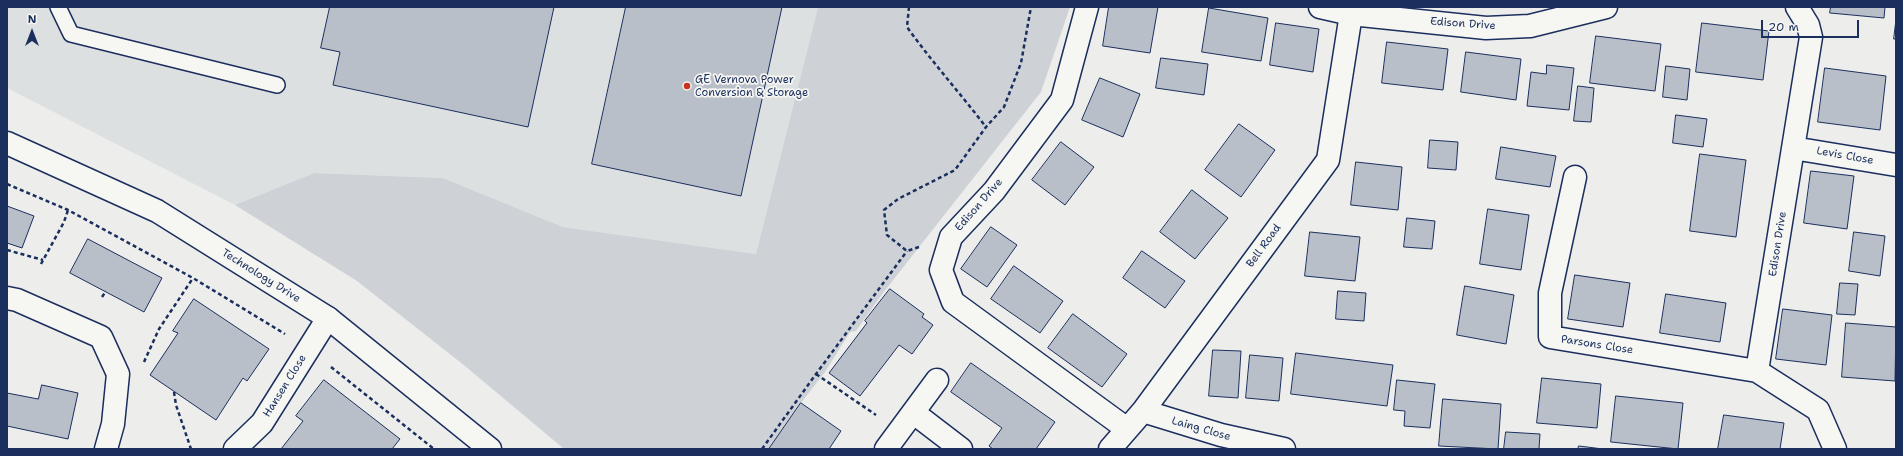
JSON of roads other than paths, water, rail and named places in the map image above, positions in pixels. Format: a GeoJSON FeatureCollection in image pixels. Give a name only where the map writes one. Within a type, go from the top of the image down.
{"type":"FeatureCollection","features":[{"type":"Feature","properties":{"kind":"street","name":"Edison Drive"},"geometry":{"type":"LineString","coordinates":[[1087,7],[1062,100],[994,191],[951,237],[941,270],[953,302],[1127,430]]}},
{"type":"Feature","properties":{"kind":"street","name":"Edison Drive"},"geometry":{"type":"LineString","coordinates":[[1320,7],[1351,14],[1486,28],[1530,26],[1606,7]]}},
{"type":"Feature","properties":{"kind":"street","name":"Edison Drive"},"geometry":{"type":"LineString","coordinates":[[1757,371],[1811,37],[1808,25],[1801,9]]}},
{"type":"Feature","properties":{"kind":"street","name":"Bell Road"},"geometry":{"type":"LineString","coordinates":[[1110,449],[1143,411],[1328,160],[1351,14]]}},
{"type":"Feature","properties":{"kind":"street","name":"Technology Drive"},"geometry":{"type":"LineString","coordinates":[[7,143],[157,211],[328,318],[490,449]]}},
{"type":"Feature","properties":{"kind":"street","name":"Levis Close"},"geometry":{"type":"LineString","coordinates":[[1793,148],[1896,165]]}},
{"type":"Feature","properties":{"kind":"street","name":"Parsons Close"},"geometry":{"type":"LineString","coordinates":[[1575,177],[1550,293],[1550,337],[1757,371]]}},
{"type":"Feature","properties":{"kind":"street"},"geometry":{"type":"LineString","coordinates":[[7,298],[17,300],[101,337],[118,374],[113,424],[106,449]]}},
{"type":"Feature","properties":{"kind":"street","name":"Hansen Close"},"geometry":{"type":"LineString","coordinates":[[235,449],[262,423],[328,318]]}},
{"type":"Feature","properties":{"kind":"street"},"geometry":{"type":"LineString","coordinates":[[1757,371],[1818,410],[1835,449]]}},
{"type":"Feature","properties":{"kind":"street"},"geometry":{"type":"LineString","coordinates":[[886,449],[937,380]]}},
{"type":"Feature","properties":{"kind":"street","name":"Laing Close"},"geometry":{"type":"LineString","coordinates":[[1143,411],[1220,442],[1284,449]]}},
{"type":"Feature","properties":{"kind":"street"},"geometry":{"type":"LineString","coordinates":[[914,413],[961,449]]}},
{"type":"Feature","properties":{"kind":"lane"},"geometry":{"type":"LineString","coordinates":[[58,7],[71,34],[277,85]]}},
{"type":"Feature","properties":{"kind":"place","name":"GE Vernova Power Conversion & Storage"},"geometry":{"type":"Point","coordinates":[687,86]}}]}
